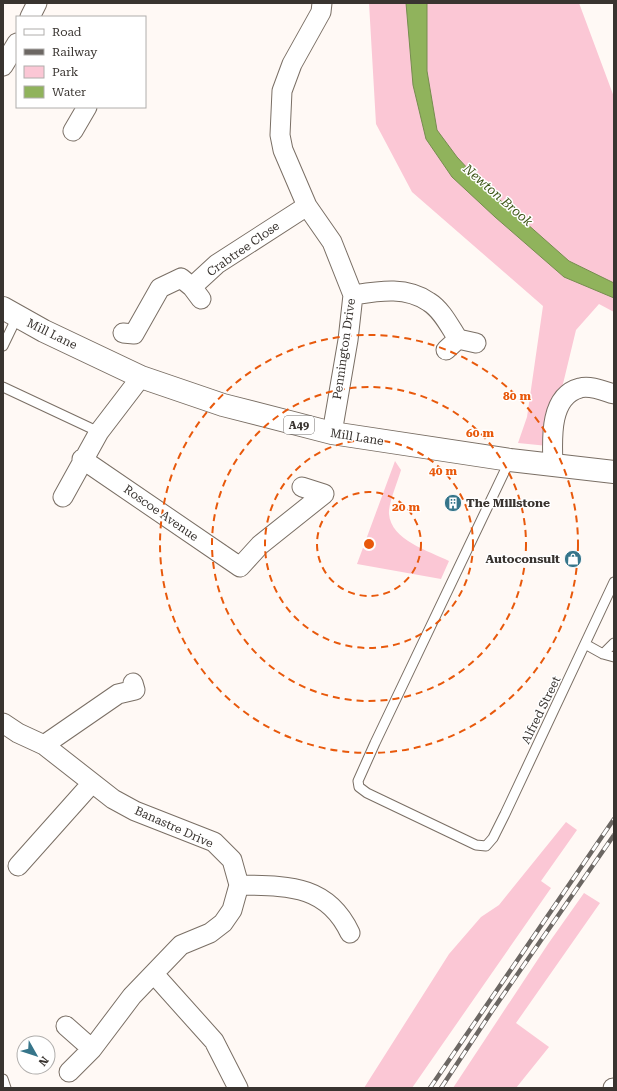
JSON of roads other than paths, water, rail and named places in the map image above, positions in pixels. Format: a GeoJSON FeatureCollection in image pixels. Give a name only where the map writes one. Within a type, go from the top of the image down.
{"type":"FeatureCollection","features":[{"type":"Feature","properties":{"kind":"main road","name":"Mill Lane"},"geometry":{"type":"LineString","coordinates":[[10,312],[141,377],[223,405],[332,433],[510,460],[614,472]]}},
{"type":"Feature","properties":{"kind":"street"},"geometry":{"type":"LineString","coordinates":[[30,16],[37,3]]}},
{"type":"Feature","properties":{"kind":"street","name":"Pennington Drive"},"geometry":{"type":"LineString","coordinates":[[322,3],[322,12],[292,64],[282,91],[280,135],[283,150],[307,206],[332,242],[353,295],[348,340],[332,433]]}},
{"type":"Feature","properties":{"kind":"street"},"geometry":{"type":"LineString","coordinates":[[3,66],[16,44]]}},
{"type":"Feature","properties":{"kind":"street"},"geometry":{"type":"LineString","coordinates":[[73,131],[85,108]]}},
{"type":"Feature","properties":{"kind":"street","name":"Crabtree Close"},"geometry":{"type":"LineString","coordinates":[[123,333],[134,334],[160,288],[181,278],[197,293],[217,264],[307,206]]}},
{"type":"Feature","properties":{"kind":"street"},"geometry":{"type":"LineString","coordinates":[[353,295],[392,290],[412,294],[430,302],[440,313],[460,344]]}},
{"type":"Feature","properties":{"kind":"street"},"geometry":{"type":"LineString","coordinates":[[63,497],[82,459],[99,432],[141,377]]}},
{"type":"Feature","properties":{"kind":"street"},"geometry":{"type":"LineString","coordinates":[[553,465],[554,421],[557,411],[566,396],[580,388],[587,388],[614,394]]}},
{"type":"Feature","properties":{"kind":"street","name":"Roscoe Avenue"},"geometry":{"type":"LineString","coordinates":[[82,459],[246,571],[260,545],[329,495],[302,487]]}},
{"type":"Feature","properties":{"kind":"street"},"geometry":{"type":"LineString","coordinates":[[44,745],[118,694],[135,690]]}},
{"type":"Feature","properties":{"kind":"street","name":"Banastre Drive"},"geometry":{"type":"LineString","coordinates":[[3,723],[18,733],[44,745],[113,799],[135,811],[214,842],[232,860],[239,885]]}},
{"type":"Feature","properties":{"kind":"street"},"geometry":{"type":"LineString","coordinates":[[17,866],[92,783]]}},
{"type":"Feature","properties":{"kind":"street"},"geometry":{"type":"LineString","coordinates":[[69,1072],[92,1049],[132,996],[181,945],[210,933],[223,923],[232,910],[239,885],[302,889],[325,900],[343,918],[349,934]]}},
{"type":"Feature","properties":{"kind":"street"},"geometry":{"type":"LineString","coordinates":[[154,974],[214,1042],[238,1088]]}},
{"type":"Feature","properties":{"kind":"street"},"geometry":{"type":"LineString","coordinates":[[66,1026],[92,1049]]}},
{"type":"Feature","properties":{"kind":"lane"},"geometry":{"type":"LineString","coordinates":[[3,346],[10,312]]}},
{"type":"Feature","properties":{"kind":"lane"},"geometry":{"type":"LineString","coordinates":[[3,387],[99,432]]}},
{"type":"Feature","properties":{"kind":"lane","name":"Alfred Street"},"geometry":{"type":"LineString","coordinates":[[510,460],[358,781],[359,787],[367,793],[476,845],[486,846],[493,838],[505,814],[614,582]]}},
{"type":"Feature","properties":{"kind":"lane"},"geometry":{"type":"LineString","coordinates":[[603,654],[614,643]]}},
{"type":"Feature","properties":{"kind":"lane"},"geometry":{"type":"LineString","coordinates":[[585,644],[603,654],[614,657]]}},
{"type":"Feature","properties":{"kind":"lane"},"geometry":{"type":"LineString","coordinates":[[3,1079],[6,1088]]}},
{"type":"Feature","properties":{"kind":"water"},"geometry":{"type":"Polygon","coordinates":[[[406,3],[427,3],[427,71],[437,130],[457,157],[483,185],[569,261],[614,283],[614,298],[564,277],[452,177],[426,139],[413,85],[406,3]]]}},
{"type":"Feature","properties":{"kind":"railway"},"geometry":{"type":"LineString","coordinates":[[430,1088],[614,819]]}},
{"type":"Feature","properties":{"kind":"railway"},"geometry":{"type":"LineString","coordinates":[[441,1088],[492,1011],[614,835]]}},
{"type":"Feature","properties":{"kind":"place","name":"The Millstone"},"geometry":{"type":"Point","coordinates":[453,503]}},
{"type":"Feature","properties":{"kind":"place","name":"Autoconsult"},"geometry":{"type":"Point","coordinates":[573,559]}},
{"type":"Feature","properties":{"kind":"water label","name":"Newton Brook"},"geometry":{"type":"Point","coordinates":[498,195]}}]}
